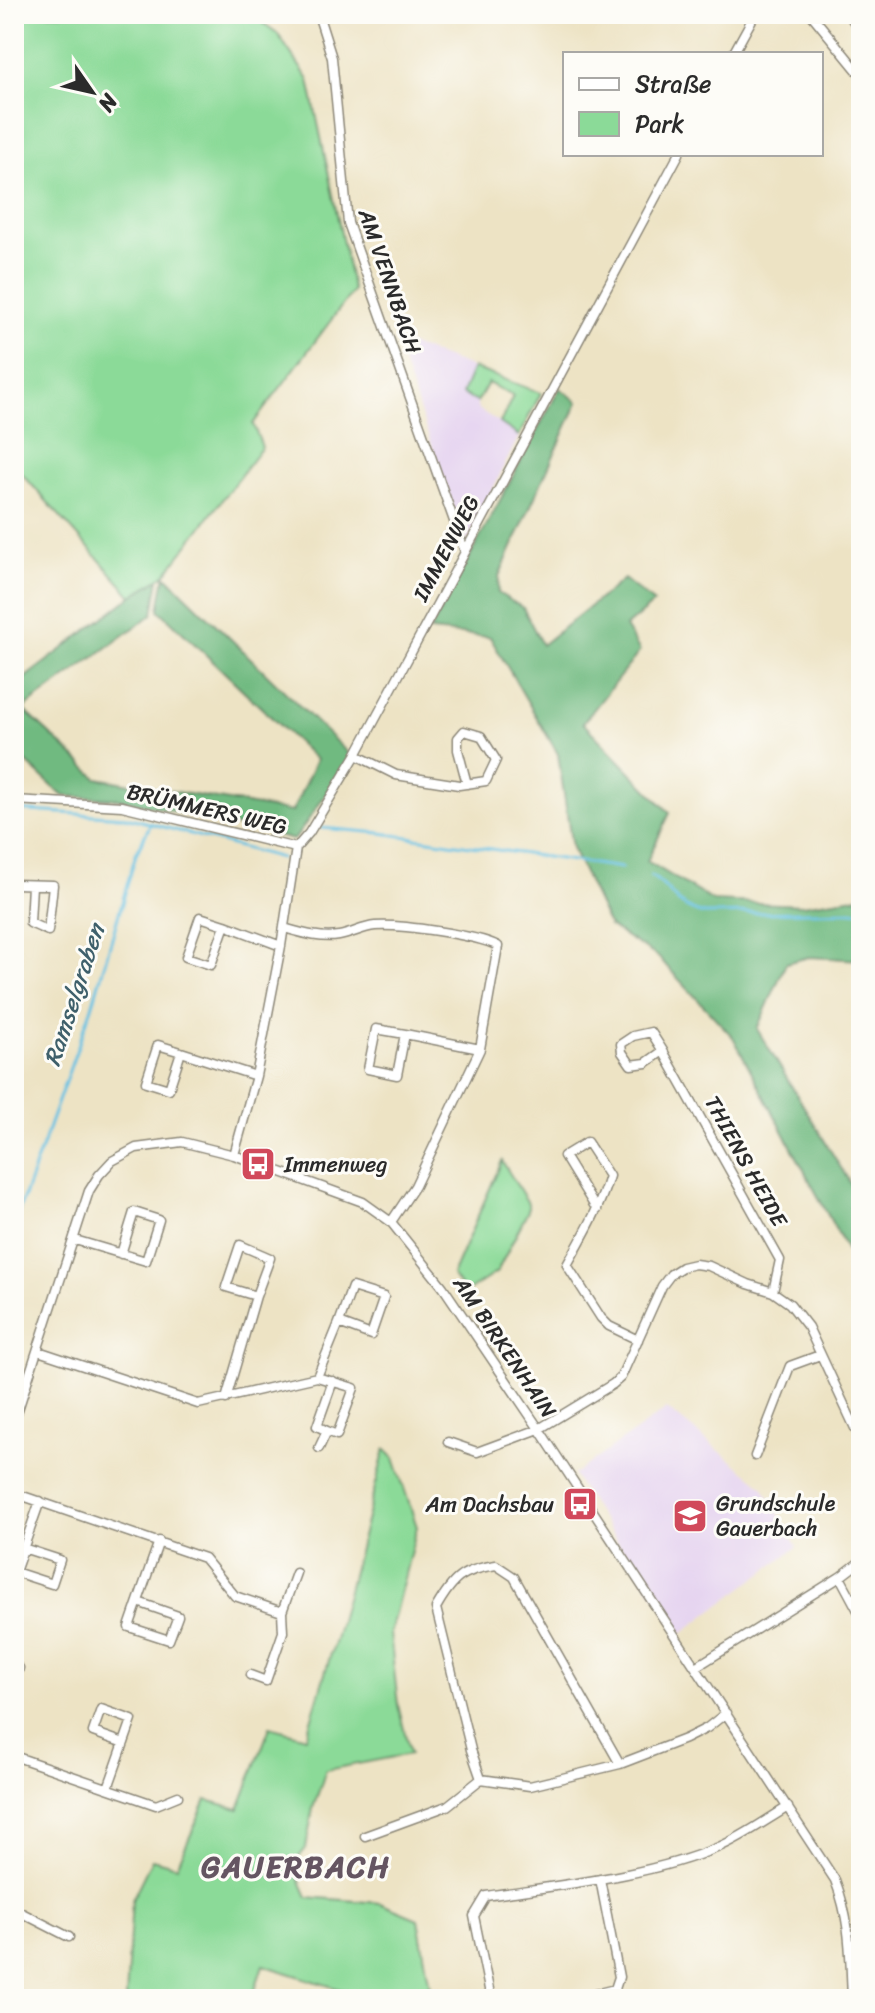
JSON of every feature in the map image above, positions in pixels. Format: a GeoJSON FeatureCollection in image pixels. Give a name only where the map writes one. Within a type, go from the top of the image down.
{"type":"FeatureCollection","features":[{"type":"Feature","properties":{"kind":"main road"},"geometry":{"type":"LineString","coordinates":[[852,14],[861,26]]}},
{"type":"Feature","properties":{"kind":"street","name":"AM VENNBACH"},"geometry":{"type":"LineString","coordinates":[[318,14],[332,58],[348,223],[465,552]]}},
{"type":"Feature","properties":{"kind":"street"},"geometry":{"type":"LineString","coordinates":[[734,52],[755,14]]}},
{"type":"Feature","properties":{"kind":"street"},"geometry":{"type":"LineString","coordinates":[[811,14],[861,75]]}},
{"type":"Feature","properties":{"kind":"street","name":"IMMENWEG"},"geometry":{"type":"LineString","coordinates":[[234,1155],[256,1076],[296,848],[309,833],[356,755],[678,156]]}},
{"type":"Feature","properties":{"kind":"street"},"geometry":{"type":"LineString","coordinates":[[356,755],[396,775],[459,785],[467,784],[486,781],[496,760],[481,736],[464,731],[458,738],[458,750],[467,784]]}},
{"type":"Feature","properties":{"kind":"street","name":"BRÜMMERS WEG"},"geometry":{"type":"LineString","coordinates":[[14,800],[122,806],[296,848]]}},
{"type":"Feature","properties":{"kind":"street"},"geometry":{"type":"LineString","coordinates":[[14,884],[53,885],[48,931],[30,923],[32,885]]}},
{"type":"Feature","properties":{"kind":"street"},"geometry":{"type":"LineString","coordinates":[[225,925],[211,965],[186,957],[200,917],[225,925],[281,946]]}},
{"type":"Feature","properties":{"kind":"street"},"geometry":{"type":"LineString","coordinates":[[284,928],[315,936],[340,936],[376,926],[443,932],[487,940],[498,946],[480,1049],[415,1186],[391,1222]]}},
{"type":"Feature","properties":{"kind":"street"},"geometry":{"type":"LineString","coordinates":[[405,1034],[397,1075],[368,1069],[376,1029],[405,1034],[480,1049]]}},
{"type":"Feature","properties":{"kind":"street"},"geometry":{"type":"LineString","coordinates":[[651,1032],[663,1051],[646,1063],[631,1065],[622,1052],[621,1044],[633,1036],[651,1032]]}},
{"type":"Feature","properties":{"kind":"street"},"geometry":{"type":"LineString","coordinates":[[181,1052],[169,1089],[146,1082],[158,1045],[181,1052],[256,1076]]}},
{"type":"Feature","properties":{"kind":"street","name":"THIENS HEIDE"},"geometry":{"type":"LineString","coordinates":[[663,1051],[780,1260],[773,1292]]}},
{"type":"Feature","properties":{"kind":"street","name":"AM BIRKENHAIN"},"geometry":{"type":"LineString","coordinates":[[15,1415],[89,1191],[112,1161],[136,1148],[182,1142],[234,1155],[363,1202],[391,1222],[443,1287],[835,1880],[846,1908],[852,1999]]}},
{"type":"Feature","properties":{"kind":"street"},"geometry":{"type":"LineString","coordinates":[[597,1210],[564,1156],[587,1142],[609,1176],[597,1210],[567,1265],[601,1318],[609,1326],[638,1340]]}},
{"type":"Feature","properties":{"kind":"street"},"geometry":{"type":"LineString","coordinates":[[75,1240],[121,1254],[146,1261],[159,1220],[134,1212],[121,1254]]}},
{"type":"Feature","properties":{"kind":"street"},"geometry":{"type":"LineString","coordinates":[[226,1399],[270,1258],[240,1245],[226,1287],[256,1296]]}},
{"type":"Feature","properties":{"kind":"street"},"geometry":{"type":"LineString","coordinates":[[448,1442],[477,1452],[539,1429],[621,1377],[662,1286],[671,1274],[695,1264],[709,1266],[773,1292],[790,1304],[808,1327],[861,1441]]}},
{"type":"Feature","properties":{"kind":"street"},"geometry":{"type":"LineString","coordinates":[[317,1377],[352,1287],[384,1297],[371,1335],[339,1323]]}},
{"type":"Feature","properties":{"kind":"street"},"geometry":{"type":"LineString","coordinates":[[38,1351],[198,1404],[317,1377],[333,1381],[354,1388],[337,1435],[317,1426],[333,1381]]}},
{"type":"Feature","properties":{"kind":"street"},"geometry":{"type":"LineString","coordinates":[[755,1456],[790,1366],[820,1355]]}},
{"type":"Feature","properties":{"kind":"street"},"geometry":{"type":"LineString","coordinates":[[319,1448],[327,1431]]}},
{"type":"Feature","properties":{"kind":"street"},"geometry":{"type":"LineString","coordinates":[[14,1493],[204,1558],[235,1596],[282,1612]]}},
{"type":"Feature","properties":{"kind":"street"},"geometry":{"type":"LineString","coordinates":[[23,1548],[60,1560],[52,1584],[15,1572],[23,1548],[40,1501]]}},
{"type":"Feature","properties":{"kind":"street"},"geometry":{"type":"LineString","coordinates":[[138,1602],[178,1616],[169,1640],[129,1627],[159,1541]]}},
{"type":"Feature","properties":{"kind":"street"},"geometry":{"type":"LineString","coordinates":[[696,1667],[861,1561]]}},
{"type":"Feature","properties":{"kind":"street"},"geometry":{"type":"LineString","coordinates":[[481,1779],[436,1608],[450,1583],[472,1569],[496,1565],[514,1577],[620,1764]]}},
{"type":"Feature","properties":{"kind":"street"},"geometry":{"type":"LineString","coordinates":[[250,1675],[266,1681],[283,1632],[282,1612],[296,1573]]}},
{"type":"Feature","properties":{"kind":"street"},"geometry":{"type":"LineString","coordinates":[[840,1577],[861,1616]]}},
{"type":"Feature","properties":{"kind":"street"},"geometry":{"type":"LineString","coordinates":[[14,1666],[19,1668],[14,1685]]}},
{"type":"Feature","properties":{"kind":"street"},"geometry":{"type":"LineString","coordinates":[[108,1788],[124,1743],[132,1720],[101,1709],[93,1732],[124,1743]]}},
{"type":"Feature","properties":{"kind":"street"},"geometry":{"type":"LineString","coordinates":[[365,1836],[447,1806],[481,1779],[530,1786],[620,1764],[685,1739],[707,1728],[726,1713]]}},
{"type":"Feature","properties":{"kind":"street"},"geometry":{"type":"LineString","coordinates":[[14,1756],[156,1805],[178,1796]]}},
{"type":"Feature","properties":{"kind":"street"},"geometry":{"type":"LineString","coordinates":[[491,1999],[474,1916],[486,1896],[600,1879],[697,1856],[723,1846],[788,1807]]}},
{"type":"Feature","properties":{"kind":"street"},"geometry":{"type":"LineString","coordinates":[[575,1999],[615,1989],[619,1977],[600,1879]]}},
{"type":"Feature","properties":{"kind":"street"},"geometry":{"type":"LineString","coordinates":[[14,1909],[69,1937]]}},
{"type":"Feature","properties":{"kind":"shaded area"},"geometry":{"type":"Polygon","coordinates":[[[406,343],[473,368],[463,394],[477,402],[477,408],[519,436],[466,543],[397,346],[406,343]]]}},
{"type":"Feature","properties":{"kind":"shaded area","name":"Grundschule Gauerbach"},"geometry":{"type":"Polygon","coordinates":[[[667,1409],[763,1486],[797,1547],[682,1633],[573,1475],[667,1409]]]}},
{"type":"Feature","properties":{"kind":"green space"},"geometry":{"type":"Polygon","coordinates":[[[14,14],[251,14],[277,33],[309,80],[353,291],[253,424],[262,447],[165,575],[132,596],[14,465],[14,14]]]}},
{"type":"Feature","properties":{"kind":"green space"},"geometry":{"type":"Polygon","coordinates":[[[473,368],[541,393],[519,436],[500,423],[513,396],[488,383],[477,402],[462,394],[473,368]]]}},
{"type":"Feature","properties":{"kind":"green space"},"geometry":{"type":"Polygon","coordinates":[[[560,388],[578,402],[499,576],[498,593],[523,608],[542,645],[624,579],[654,603],[625,627],[640,651],[583,723],[670,813],[647,861],[713,901],[802,905],[861,896],[861,960],[809,957],[786,963],[757,1029],[861,1201],[861,1277],[733,1037],[658,957],[609,926],[572,848],[558,754],[490,637],[430,631],[560,388]]]}},
{"type":"Feature","properties":{"kind":"green space"},"geometry":{"type":"Polygon","coordinates":[[[165,575],[352,757],[294,840],[121,799],[63,796],[14,751],[14,686],[159,579],[153,614],[23,709],[97,778],[292,812],[316,760],[159,610],[165,575]]]}},
{"type":"Feature","properties":{"kind":"green space"},"geometry":{"type":"Polygon","coordinates":[[[502,1161],[528,1203],[528,1211],[497,1272],[465,1293],[452,1275],[502,1161]]]}},
{"type":"Feature","properties":{"kind":"green space"},"geometry":{"type":"Polygon","coordinates":[[[385,1449],[394,1458],[417,1527],[390,1633],[398,1705],[410,1754],[326,1770],[313,1808],[306,1848],[293,1865],[307,1897],[380,1903],[418,1919],[432,1999],[371,1999],[263,1965],[252,1999],[126,1999],[132,1900],[152,1859],[177,1866],[206,1800],[239,1809],[270,1727],[306,1737],[385,1449]]]}},
{"type":"Feature","properties":{"kind":"waterway","name":"Ramselgraben"},"geometry":{"type":"LineString","coordinates":[[14,810],[126,817],[281,858]]}},
{"type":"Feature","properties":{"kind":"waterway","name":"Ramselgraben"},"geometry":{"type":"LineString","coordinates":[[14,1224],[93,1004],[136,854],[151,823]]}},
{"type":"Feature","properties":{"kind":"waterway"},"geometry":{"type":"LineString","coordinates":[[321,828],[381,833],[622,868]]}},
{"type":"Feature","properties":{"kind":"waterway"},"geometry":{"type":"LineString","coordinates":[[651,876],[685,907],[704,914],[861,911]]}},
{"type":"Feature","properties":{"kind":"place","name":"Immenweg"},"geometry":{"type":"Point","coordinates":[258,1164]}},
{"type":"Feature","properties":{"kind":"place","name":"Am Dachsbau"},"geometry":{"type":"Point","coordinates":[580,1504]}},
{"type":"Feature","properties":{"kind":"place","name":"Grundschule Gauerbach"},"geometry":{"type":"Point","coordinates":[690,1516]}},
{"type":"Feature","properties":{"kind":"district","name":"GAUERBACH"},"geometry":{"type":"Point","coordinates":[296,1867]}}]}
